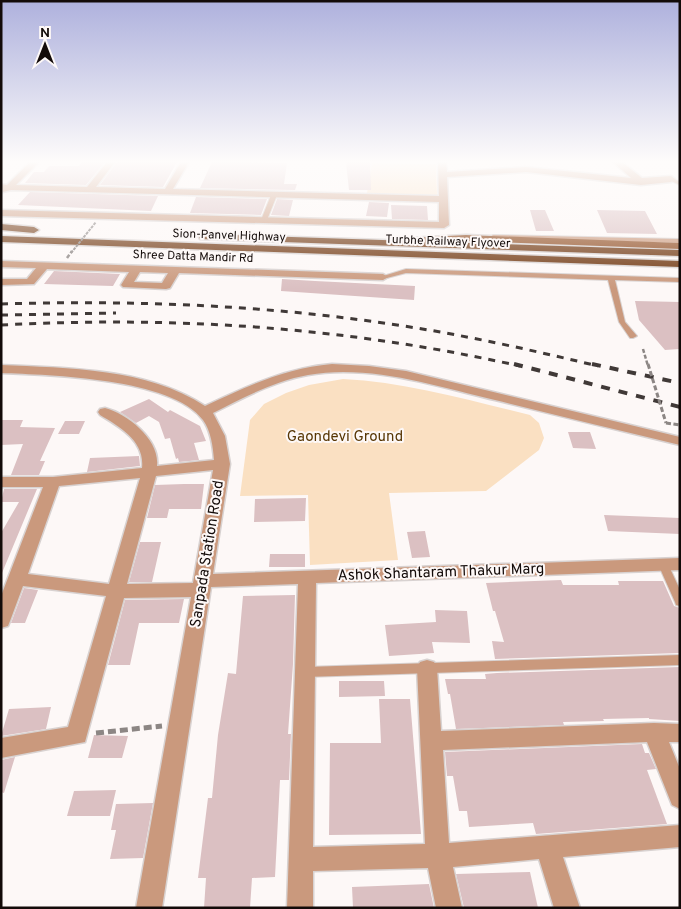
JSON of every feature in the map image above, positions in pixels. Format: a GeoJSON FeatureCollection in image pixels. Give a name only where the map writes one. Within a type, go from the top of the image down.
{"type":"FeatureCollection","features":[{"type":"Feature","properties":{"kind":"highway","name":"Sion-Panvel Highway"},"geometry":{"type":"LineString","coordinates":[[1,228],[374,248]]}},
{"type":"Feature","properties":{"kind":"highway","name":"Sion-Panvel Highway"},"geometry":{"type":"LineString","coordinates":[[1,240],[374,248]]}},
{"type":"Feature","properties":{"kind":"highway","name":"Turbhe Railway Flyover"},"geometry":{"type":"LineString","coordinates":[[374,248],[680,253]]}},
{"type":"Feature","properties":{"kind":"highway","name":"Turbhe Railway Flyover"},"geometry":{"type":"LineString","coordinates":[[374,248],[418,255],[680,264]]}},
{"type":"Feature","properties":{"kind":"highway","name":"Turbhe Railway Flyover"},"geometry":{"type":"LineString","coordinates":[[374,248],[469,266],[680,273]]}},
{"type":"Feature","properties":{"kind":"highway"},"geometry":{"type":"LineString","coordinates":[[418,255],[449,251],[680,259]]}},
{"type":"Feature","properties":{"kind":"main road"},"geometry":{"type":"LineString","coordinates":[[374,248],[466,238],[680,246]]}},
{"type":"Feature","properties":{"kind":"street"},"geometry":{"type":"LineString","coordinates":[[1,213],[444,225],[443,204]]}},
{"type":"Feature","properties":{"kind":"street","name":"Shree Datta Mandir Rd"},"geometry":{"type":"LineString","coordinates":[[1,264],[42,268],[175,270],[383,277]]}},
{"type":"Feature","properties":{"kind":"street"},"geometry":{"type":"LineString","coordinates":[[1,269],[42,268]]}},
{"type":"Feature","properties":{"kind":"street"},"geometry":{"type":"LineString","coordinates":[[1,282],[30,282],[42,268]]}},
{"type":"Feature","properties":{"kind":"street"},"geometry":{"type":"LineString","coordinates":[[136,269],[127,285],[166,286],[175,270]]}},
{"type":"Feature","properties":{"kind":"street"},"geometry":{"type":"LineString","coordinates":[[204,412],[270,381],[306,371],[340,368],[373,370],[406,374],[680,441]]}},
{"type":"Feature","properties":{"kind":"street","name":"Sanpada Station Road"},"geometry":{"type":"LineString","coordinates":[[1,369],[56,371],[147,384],[177,396],[204,412],[218,434],[222,464],[149,908]]}},
{"type":"Feature","properties":{"kind":"street"},"geometry":{"type":"LineString","coordinates":[[1,748],[77,735],[149,472],[150,456],[138,436],[124,423],[105,412]]}},
{"type":"Feature","properties":{"kind":"street"},"geometry":{"type":"LineString","coordinates":[[1,482],[52,482],[222,464]]}},
{"type":"Feature","properties":{"kind":"street"},"geometry":{"type":"LineString","coordinates":[[1,621],[52,482]]}},
{"type":"Feature","properties":{"kind":"street","name":"Ashok Shantaram Thakur Marg"},"geometry":{"type":"LineString","coordinates":[[17,579],[116,591],[307,579],[671,564]]}},
{"type":"Feature","properties":{"kind":"street"},"geometry":{"type":"LineString","coordinates":[[300,908],[307,579]]}},
{"type":"Feature","properties":{"kind":"street"},"geometry":{"type":"LineString","coordinates":[[427,668],[438,856],[449,908]]}},
{"type":"Feature","properties":{"kind":"street"},"geometry":{"type":"LineString","coordinates":[[432,741],[654,732],[680,733]]}},
{"type":"Feature","properties":{"kind":"street"},"geometry":{"type":"LineString","coordinates":[[654,732],[680,798]]}},
{"type":"Feature","properties":{"kind":"street"},"geometry":{"type":"LineString","coordinates":[[301,859],[438,856],[680,836]]}},
{"type":"Feature","properties":{"kind":"street"},"geometry":{"type":"LineString","coordinates":[[547,847],[567,908]]}},
{"type":"Feature","properties":{"kind":"lane"},"geometry":{"type":"LineString","coordinates":[[264,220],[270,204]]}},
{"type":"Feature","properties":{"kind":"lane"},"geometry":{"type":"LineString","coordinates":[[466,238],[514,236],[680,241]]}},
{"type":"Feature","properties":{"kind":"lane"},"geometry":{"type":"LineString","coordinates":[[383,277],[406,271],[680,280]]}},
{"type":"Feature","properties":{"kind":"lane"},"geometry":{"type":"LineString","coordinates":[[611,278],[622,322],[633,336]]}},
{"type":"Feature","properties":{"kind":"lane"},"geometry":{"type":"LineString","coordinates":[[671,564],[680,602]]}},
{"type":"Feature","properties":{"kind":"lane"},"geometry":{"type":"LineString","coordinates":[[305,672],[680,660]]}},
{"type":"Feature","properties":{"kind":"path"},"geometry":{"type":"LineString","coordinates":[[67,258],[96,222]]}},
{"type":"Feature","properties":{"kind":"path"},"geometry":{"type":"LineString","coordinates":[[643,349],[666,423],[680,424]]}},
{"type":"Feature","properties":{"kind":"path"},"geometry":{"type":"LineString","coordinates":[[77,735],[180,724]]}},
{"type":"Feature","properties":{"kind":"green space","name":"Gaondevi Ground"},"geometry":{"type":"Polygon","coordinates":[[[343,379],[414,388],[530,415],[539,423],[544,438],[539,450],[486,491],[389,493],[398,560],[310,565],[308,495],[240,496],[250,420],[264,404],[286,393],[309,385],[343,379]]]}},
{"type":"Feature","properties":{"kind":"building"},"geometry":{"type":"Polygon","coordinates":[[[19,204],[154,204],[151,211],[19,204]]]}},
{"type":"Feature","properties":{"kind":"building"},"geometry":{"type":"Polygon","coordinates":[[[193,204],[265,204],[261,215],[190,213],[193,204]]]}},
{"type":"Feature","properties":{"kind":"building"},"geometry":{"type":"Polygon","coordinates":[[[275,204],[292,204],[289,216],[271,215],[275,204]]]}},
{"type":"Feature","properties":{"kind":"building"},"geometry":{"type":"Polygon","coordinates":[[[368,204],[389,204],[387,217],[366,216],[368,204]]]}},
{"type":"Feature","properties":{"kind":"building"},"geometry":{"type":"Polygon","coordinates":[[[391,205],[427,206],[428,220],[392,219],[391,205]]]}},
{"type":"Feature","properties":{"kind":"building"},"geometry":{"type":"Polygon","coordinates":[[[530,210],[545,210],[554,231],[536,231],[530,210]]]}},
{"type":"Feature","properties":{"kind":"building"},"geometry":{"type":"Polygon","coordinates":[[[597,210],[645,211],[657,234],[607,233],[597,210]]]}},
{"type":"Feature","properties":{"kind":"building"},"geometry":{"type":"Polygon","coordinates":[[[54,271],[120,274],[113,286],[44,284],[54,271]]]}},
{"type":"Feature","properties":{"kind":"building"},"geometry":{"type":"Polygon","coordinates":[[[282,279],[415,286],[414,300],[281,291],[282,279]]]}},
{"type":"Feature","properties":{"kind":"building"},"geometry":{"type":"Polygon","coordinates":[[[635,301],[680,302],[680,349],[665,350],[639,320],[635,301]]]}},
{"type":"Feature","properties":{"kind":"building"},"geometry":{"type":"Polygon","coordinates":[[[149,399],[168,412],[170,410],[200,426],[206,441],[194,443],[199,460],[179,462],[178,458],[176,459],[170,438],[165,439],[159,422],[149,416],[136,423],[120,412],[149,399]]]}},
{"type":"Feature","properties":{"kind":"building"},"geometry":{"type":"Polygon","coordinates":[[[1,420],[23,420],[20,427],[55,428],[40,461],[45,461],[39,475],[11,475],[23,444],[1,445],[1,420]]]}},
{"type":"Feature","properties":{"kind":"building"},"geometry":{"type":"Polygon","coordinates":[[[65,421],[85,421],[79,434],[58,434],[65,421]]]}},
{"type":"Feature","properties":{"kind":"building"},"geometry":{"type":"Polygon","coordinates":[[[568,432],[590,432],[596,449],[573,448],[568,432]]]}},
{"type":"Feature","properties":{"kind":"building"},"geometry":{"type":"Polygon","coordinates":[[[139,456],[140,466],[87,472],[90,458],[139,456]]]}},
{"type":"Feature","properties":{"kind":"building"},"geometry":{"type":"Polygon","coordinates":[[[204,484],[201,509],[169,509],[167,518],[147,518],[155,485],[204,484]]]}},
{"type":"Feature","properties":{"kind":"building"},"geometry":{"type":"Polygon","coordinates":[[[4,489],[37,489],[2,573],[1,533],[19,502],[1,502],[4,489]]]}},
{"type":"Feature","properties":{"kind":"building"},"geometry":{"type":"Polygon","coordinates":[[[306,498],[305,521],[254,522],[255,499],[306,498]]]}},
{"type":"Feature","properties":{"kind":"building"},"geometry":{"type":"Polygon","coordinates":[[[604,515],[680,518],[680,534],[608,531],[604,515]]]}},
{"type":"Feature","properties":{"kind":"building"},"geometry":{"type":"Polygon","coordinates":[[[425,531],[430,557],[412,558],[407,532],[425,531]]]}},
{"type":"Feature","properties":{"kind":"building"},"geometry":{"type":"Polygon","coordinates":[[[140,542],[161,542],[152,582],[129,582],[140,542]]]}},
{"type":"Feature","properties":{"kind":"building"},"geometry":{"type":"Polygon","coordinates":[[[270,554],[305,554],[305,567],[269,567],[270,554]]]}},
{"type":"Feature","properties":{"kind":"building"},"geometry":{"type":"Polygon","coordinates":[[[561,580],[563,585],[619,585],[618,581],[663,581],[674,606],[680,608],[680,653],[495,659],[492,641],[504,642],[486,583],[561,580]]]}},
{"type":"Feature","properties":{"kind":"building"},"geometry":{"type":"Polygon","coordinates":[[[24,588],[38,590],[25,623],[11,623],[24,588]]]}},
{"type":"Feature","properties":{"kind":"building"},"geometry":{"type":"Polygon","coordinates":[[[295,595],[288,734],[291,734],[289,780],[280,780],[275,877],[252,878],[250,908],[204,908],[206,878],[198,878],[208,798],[212,798],[218,735],[228,673],[236,674],[243,596],[295,595]]]}},
{"type":"Feature","properties":{"kind":"building"},"geometry":{"type":"Polygon","coordinates":[[[184,599],[179,623],[139,623],[130,665],[108,665],[125,600],[184,599]]]}},
{"type":"Feature","properties":{"kind":"building"},"geometry":{"type":"Polygon","coordinates":[[[435,610],[467,611],[470,643],[432,642],[434,653],[389,656],[385,625],[436,622],[435,610]]]}},
{"type":"Feature","properties":{"kind":"building"},"geometry":{"type":"Polygon","coordinates":[[[680,667],[680,721],[649,718],[603,719],[604,721],[563,722],[564,725],[456,729],[450,694],[448,694],[445,679],[486,679],[485,674],[497,673],[680,667]]]}},
{"type":"Feature","properties":{"kind":"building"},"geometry":{"type":"Polygon","coordinates":[[[339,681],[384,681],[385,696],[339,697],[339,681]]]}},
{"type":"Feature","properties":{"kind":"building"},"geometry":{"type":"Polygon","coordinates":[[[379,699],[410,699],[421,834],[329,835],[330,743],[381,743],[379,699]]]}},
{"type":"Feature","properties":{"kind":"building"},"geometry":{"type":"Polygon","coordinates":[[[51,707],[46,729],[1,736],[9,709],[51,707]]]}},
{"type":"Feature","properties":{"kind":"building"},"geometry":{"type":"Polygon","coordinates":[[[94,735],[128,736],[122,758],[88,758],[94,735]]]}},
{"type":"Feature","properties":{"kind":"building"},"geometry":{"type":"Polygon","coordinates":[[[642,744],[645,753],[649,753],[656,769],[647,770],[667,824],[536,834],[533,823],[469,827],[467,811],[459,811],[453,776],[447,776],[445,752],[642,744]]]}},
{"type":"Feature","properties":{"kind":"building"},"geometry":{"type":"Polygon","coordinates":[[[15,757],[4,793],[1,792],[1,760],[15,757]]]}},
{"type":"Feature","properties":{"kind":"building"},"geometry":{"type":"Polygon","coordinates":[[[116,790],[110,816],[67,816],[74,791],[116,790]]]}},
{"type":"Feature","properties":{"kind":"building"},"geometry":{"type":"Polygon","coordinates":[[[153,803],[143,858],[110,859],[116,830],[111,830],[116,804],[153,803]]]}},
{"type":"Feature","properties":{"kind":"building"},"geometry":{"type":"Polygon","coordinates":[[[530,872],[538,908],[464,908],[456,874],[530,872]]]}},
{"type":"Feature","properties":{"kind":"building"},"geometry":{"type":"Polygon","coordinates":[[[429,884],[434,908],[353,908],[352,887],[429,884]]]}},
{"type":"Feature","properties":{"kind":"railway"},"geometry":{"type":"LineString","coordinates":[[1,304],[101,303],[200,306],[348,318],[448,333],[598,366]]}},
{"type":"Feature","properties":{"kind":"railway"},"geometry":{"type":"LineString","coordinates":[[1,315],[116,313]]}},
{"type":"Feature","properties":{"kind":"railway"},"geometry":{"type":"LineString","coordinates":[[1,325],[133,322],[262,328],[390,342],[520,366]]}},
{"type":"Feature","properties":{"kind":"railway"},"geometry":{"type":"LineString","coordinates":[[514,364],[680,407]]}},
{"type":"Feature","properties":{"kind":"railway"},"geometry":{"type":"LineString","coordinates":[[592,364],[680,383]]}}]}
